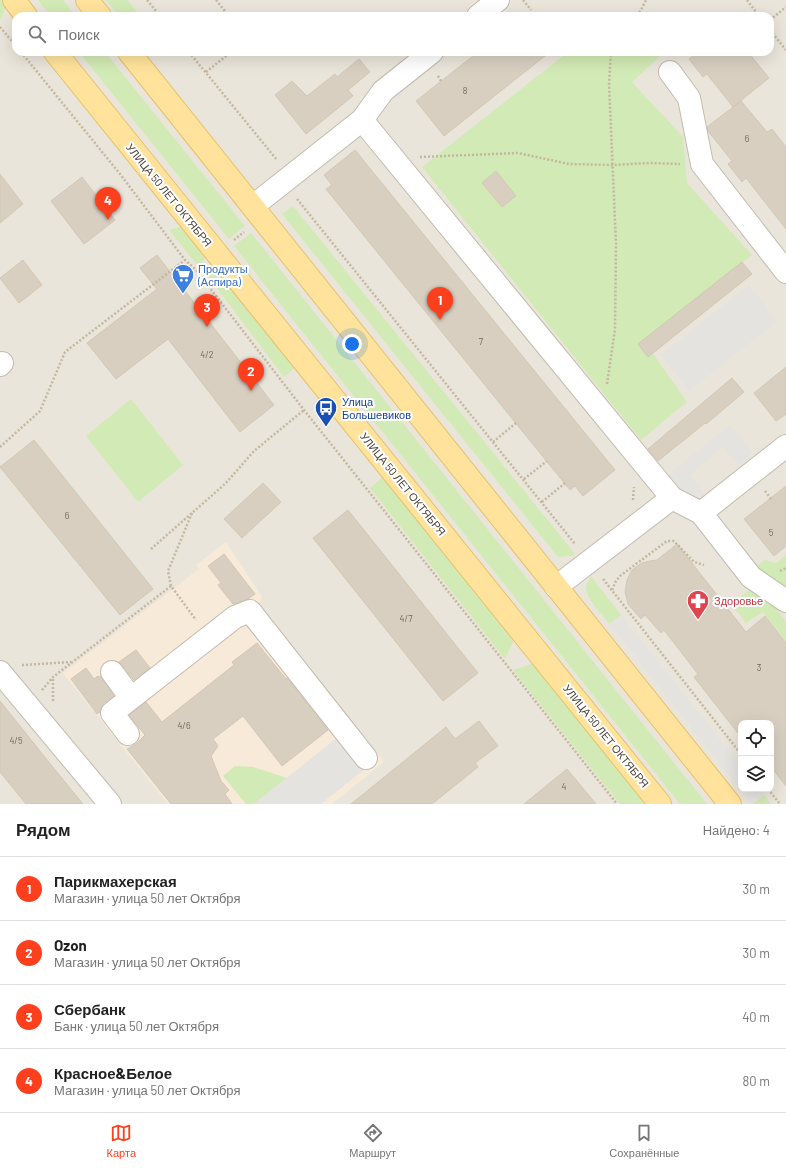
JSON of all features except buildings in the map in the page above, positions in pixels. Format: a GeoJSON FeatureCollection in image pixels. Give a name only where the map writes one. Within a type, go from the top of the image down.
{"type":"FeatureCollection","features":[{"type":"Feature","properties":{"kind":"main road"},"geometry":{"type":"LineString","coordinates":[[14,0],[23,12]]}},
{"type":"Feature","properties":{"kind":"main road"},"geometry":{"type":"LineString","coordinates":[[87,0],[97,12]]}},
{"type":"Feature","properties":{"kind":"main road","name":"УЛИЦА 50 ЛЕТ ОКТЯБРЯ"},"geometry":{"type":"LineString","coordinates":[[58,56],[660,804]]}},
{"type":"Feature","properties":{"kind":"main road"},"geometry":{"type":"LineString","coordinates":[[132,56],[730,804]]}},
{"type":"Feature","properties":{"kind":"lane"},"geometry":{"type":"LineString","coordinates":[[483,12],[498,0]]}},
{"type":"Feature","properties":{"kind":"lane"},"geometry":{"type":"LineString","coordinates":[[253,206],[362,120],[383,91],[427,56]]}},
{"type":"Feature","properties":{"kind":"lane"},"geometry":{"type":"LineString","coordinates":[[670,72],[689,98],[702,164],[786,272]]}},
{"type":"Feature","properties":{"kind":"lane"},"geometry":{"type":"LineString","coordinates":[[362,120],[672,498],[702,513],[751,576],[786,601]]}},
{"type":"Feature","properties":{"kind":"lane"},"geometry":{"type":"LineString","coordinates":[[702,513],[786,446]]}},
{"type":"Feature","properties":{"kind":"lane"},"geometry":{"type":"LineString","coordinates":[[556,587],[672,498]]}},
{"type":"Feature","properties":{"kind":"lane"},"geometry":{"type":"LineString","coordinates":[[128,734],[112,713],[235,617],[250,611],[366,758]]}},
{"type":"Feature","properties":{"kind":"lane"},"geometry":{"type":"LineString","coordinates":[[8,668],[28,705],[110,804]]}},
{"type":"Feature","properties":{"kind":"lane"},"geometry":{"type":"LineString","coordinates":[[112,672],[131,698]]}},
{"type":"Feature","properties":{"kind":"path"},"geometry":{"type":"LineString","coordinates":[[147,0],[157,12]]}},
{"type":"Feature","properties":{"kind":"path"},"geometry":{"type":"LineString","coordinates":[[216,0],[226,12]]}},
{"type":"Feature","properties":{"kind":"path"},"geometry":{"type":"LineString","coordinates":[[523,0],[531,10]]}},
{"type":"Feature","properties":{"kind":"path"},"geometry":{"type":"LineString","coordinates":[[640,12],[646,0]]}},
{"type":"Feature","properties":{"kind":"path"},"geometry":{"type":"LineString","coordinates":[[747,0],[756,12]]}},
{"type":"Feature","properties":{"kind":"path"},"geometry":{"type":"LineString","coordinates":[[774,17],[786,7]]}},
{"type":"Feature","properties":{"kind":"path"},"geometry":{"type":"LineString","coordinates":[[0,27],[12,41]]}},
{"type":"Feature","properties":{"kind":"path"},"geometry":{"type":"LineString","coordinates":[[774,35],[786,50]]}},
{"type":"Feature","properties":{"kind":"path"},"geometry":{"type":"LineString","coordinates":[[23,56],[120,174],[304,410],[617,804]]}},
{"type":"Feature","properties":{"kind":"path"},"geometry":{"type":"LineString","coordinates":[[192,56],[291,176]]}},
{"type":"Feature","properties":{"kind":"path"},"geometry":{"type":"LineString","coordinates":[[206,72],[226,56]]}},
{"type":"Feature","properties":{"kind":"path"},"geometry":{"type":"LineString","coordinates":[[599,410],[609,380],[614,329],[616,244],[609,84],[611,56]]}},
{"type":"Feature","properties":{"kind":"path"},"geometry":{"type":"LineString","coordinates":[[392,156],[434,157],[518,152],[569,164],[702,164]]}},
{"type":"Feature","properties":{"kind":"path"},"geometry":{"type":"LineString","coordinates":[[297,198],[590,561],[738,750]]}},
{"type":"Feature","properties":{"kind":"path"},"geometry":{"type":"LineString","coordinates":[[0,447],[40,411],[65,352],[186,260]]}},
{"type":"Feature","properties":{"kind":"path"},"geometry":{"type":"LineString","coordinates":[[151,549],[225,484],[254,451],[304,410]]}},
{"type":"Feature","properties":{"kind":"path"},"geometry":{"type":"LineString","coordinates":[[493,442],[516,423]]}},
{"type":"Feature","properties":{"kind":"path"},"geometry":{"type":"LineString","coordinates":[[524,479],[547,461]]}},
{"type":"Feature","properties":{"kind":"path"},"geometry":{"type":"LineString","coordinates":[[542,502],[565,483]]}},
{"type":"Feature","properties":{"kind":"path"},"geometry":{"type":"LineString","coordinates":[[193,512],[168,572],[171,586],[198,624]]}},
{"type":"Feature","properties":{"kind":"path"},"geometry":{"type":"LineString","coordinates":[[612,590],[620,576],[667,541],[674,541],[694,562],[704,565]]}},
{"type":"Feature","properties":{"kind":"path"},"geometry":{"type":"LineString","coordinates":[[28,705],[53,676],[171,586]]}},
{"type":"Feature","properties":{"kind":"path"},"geometry":{"type":"LineString","coordinates":[[8,668],[72,662]]}},
{"type":"Feature","properties":{"kind":"path"},"geometry":{"type":"LineString","coordinates":[[770,792],[780,804]]}},
{"type":"Feature","properties":{"kind":"shaded area"},"geometry":{"type":"Polygon","coordinates":[[[0,0],[786,0],[786,804],[0,804],[0,0]]]}},
{"type":"Feature","properties":{"kind":"shaded area"},"geometry":{"type":"Polygon","coordinates":[[[749,285],[777,321],[689,391],[661,355],[749,285]]]}},
{"type":"Feature","properties":{"kind":"shaded area"},"geometry":{"type":"Polygon","coordinates":[[[730,425],[753,453],[739,465],[723,447],[690,475],[705,495],[691,507],[667,476],[730,425]]]}},
{"type":"Feature","properties":{"kind":"shaded area"},"geometry":{"type":"Polygon","coordinates":[[[226,542],[262,597],[259,604],[384,762],[332,804],[168,804],[63,673],[199,569],[196,565],[226,542]]]}},
{"type":"Feature","properties":{"kind":"shaded area"},"geometry":{"type":"Polygon","coordinates":[[[621,615],[738,762],[738,787],[610,624],[621,615]]]}},
{"type":"Feature","properties":{"kind":"shaded area"},"geometry":{"type":"Polygon","coordinates":[[[338,737],[365,769],[321,804],[254,804],[338,737]]]}},
{"type":"Feature","properties":{"kind":"shaded area"},"geometry":{"type":"Polygon","coordinates":[[[742,792],[762,792],[764,795],[751,804],[742,792]]]}},
{"type":"Feature","properties":{"kind":"green space"},"geometry":{"type":"Polygon","coordinates":[[[0,0],[8,0],[1,20],[0,19],[0,0]]]}},
{"type":"Feature","properties":{"kind":"green space"},"geometry":{"type":"Polygon","coordinates":[[[38,0],[63,0],[73,12],[48,12],[38,0]]]}},
{"type":"Feature","properties":{"kind":"green space"},"geometry":{"type":"Polygon","coordinates":[[[106,0],[128,0],[137,12],[116,12],[106,0]]]}},
{"type":"Feature","properties":{"kind":"green space"},"geometry":{"type":"Polygon","coordinates":[[[82,56],[108,56],[245,226],[229,239],[82,56]]]}},
{"type":"Feature","properties":{"kind":"green space"},"geometry":{"type":"Polygon","coordinates":[[[563,56],[660,56],[632,82],[683,137],[687,183],[752,255],[644,341],[687,402],[641,440],[422,167],[563,56]]]}},
{"type":"Feature","properties":{"kind":"green space"},"geometry":{"type":"Polygon","coordinates":[[[293,206],[576,555],[558,557],[282,214],[293,206]]]}},
{"type":"Feature","properties":{"kind":"green space"},"geometry":{"type":"Polygon","coordinates":[[[188,225],[209,254],[198,266],[169,230],[188,225]]]}},
{"type":"Feature","properties":{"kind":"green space"},"geometry":{"type":"Polygon","coordinates":[[[251,233],[707,804],[680,804],[234,246],[251,233]]]}},
{"type":"Feature","properties":{"kind":"green space"},"geometry":{"type":"Polygon","coordinates":[[[215,261],[297,366],[284,377],[203,270],[215,261]]]}},
{"type":"Feature","properties":{"kind":"green space"},"geometry":{"type":"Polygon","coordinates":[[[131,399],[183,465],[138,502],[86,436],[131,399]]]}},
{"type":"Feature","properties":{"kind":"green space"},"geometry":{"type":"Polygon","coordinates":[[[385,475],[515,638],[505,659],[370,488],[385,475]]]}},
{"type":"Feature","properties":{"kind":"green space"},"geometry":{"type":"Polygon","coordinates":[[[786,555],[786,588],[752,569],[765,560],[776,563],[786,555]]]}},
{"type":"Feature","properties":{"kind":"green space"},"geometry":{"type":"Polygon","coordinates":[[[591,576],[621,615],[610,624],[589,598],[587,593],[586,585],[591,576]]]}},
{"type":"Feature","properties":{"kind":"green space"},"geometry":{"type":"Polygon","coordinates":[[[752,588],[774,606],[786,621],[786,641],[763,612],[746,623],[731,604],[752,588]]]}},
{"type":"Feature","properties":{"kind":"green space"},"geometry":{"type":"Polygon","coordinates":[[[535,663],[646,804],[620,804],[513,670],[535,663]]]}},
{"type":"Feature","properties":{"kind":"green space"},"geometry":{"type":"Polygon","coordinates":[[[235,766],[253,767],[287,778],[254,804],[246,804],[223,776],[235,766]]]}},
{"type":"Feature","properties":{"kind":"green space"},"geometry":{"type":"Polygon","coordinates":[[[764,795],[771,804],[752,804],[764,795]]]}},
{"type":"Feature","properties":{"kind":"place","name":"Красное&Белое"},"geometry":{"type":"Point","coordinates":[108,220]}},
{"type":"Feature","properties":{"kind":"place","name":"Продукты (Аспира)"},"geometry":{"type":"Point","coordinates":[183,294]}},
{"type":"Feature","properties":{"kind":"place","name":"Парикмахерская"},"geometry":{"type":"Point","coordinates":[440,320]}},
{"type":"Feature","properties":{"kind":"place","name":"Сбербанк"},"geometry":{"type":"Point","coordinates":[207,327]}},
{"type":"Feature","properties":{"kind":"place","name":"Ozon"},"geometry":{"type":"Point","coordinates":[251,391]}},
{"type":"Feature","properties":{"kind":"place","name":"Улица Большевиков"},"geometry":{"type":"Point","coordinates":[326,428]}},
{"type":"Feature","properties":{"kind":"place","name":"Здоровье"},"geometry":{"type":"Point","coordinates":[698,620]}}]}
